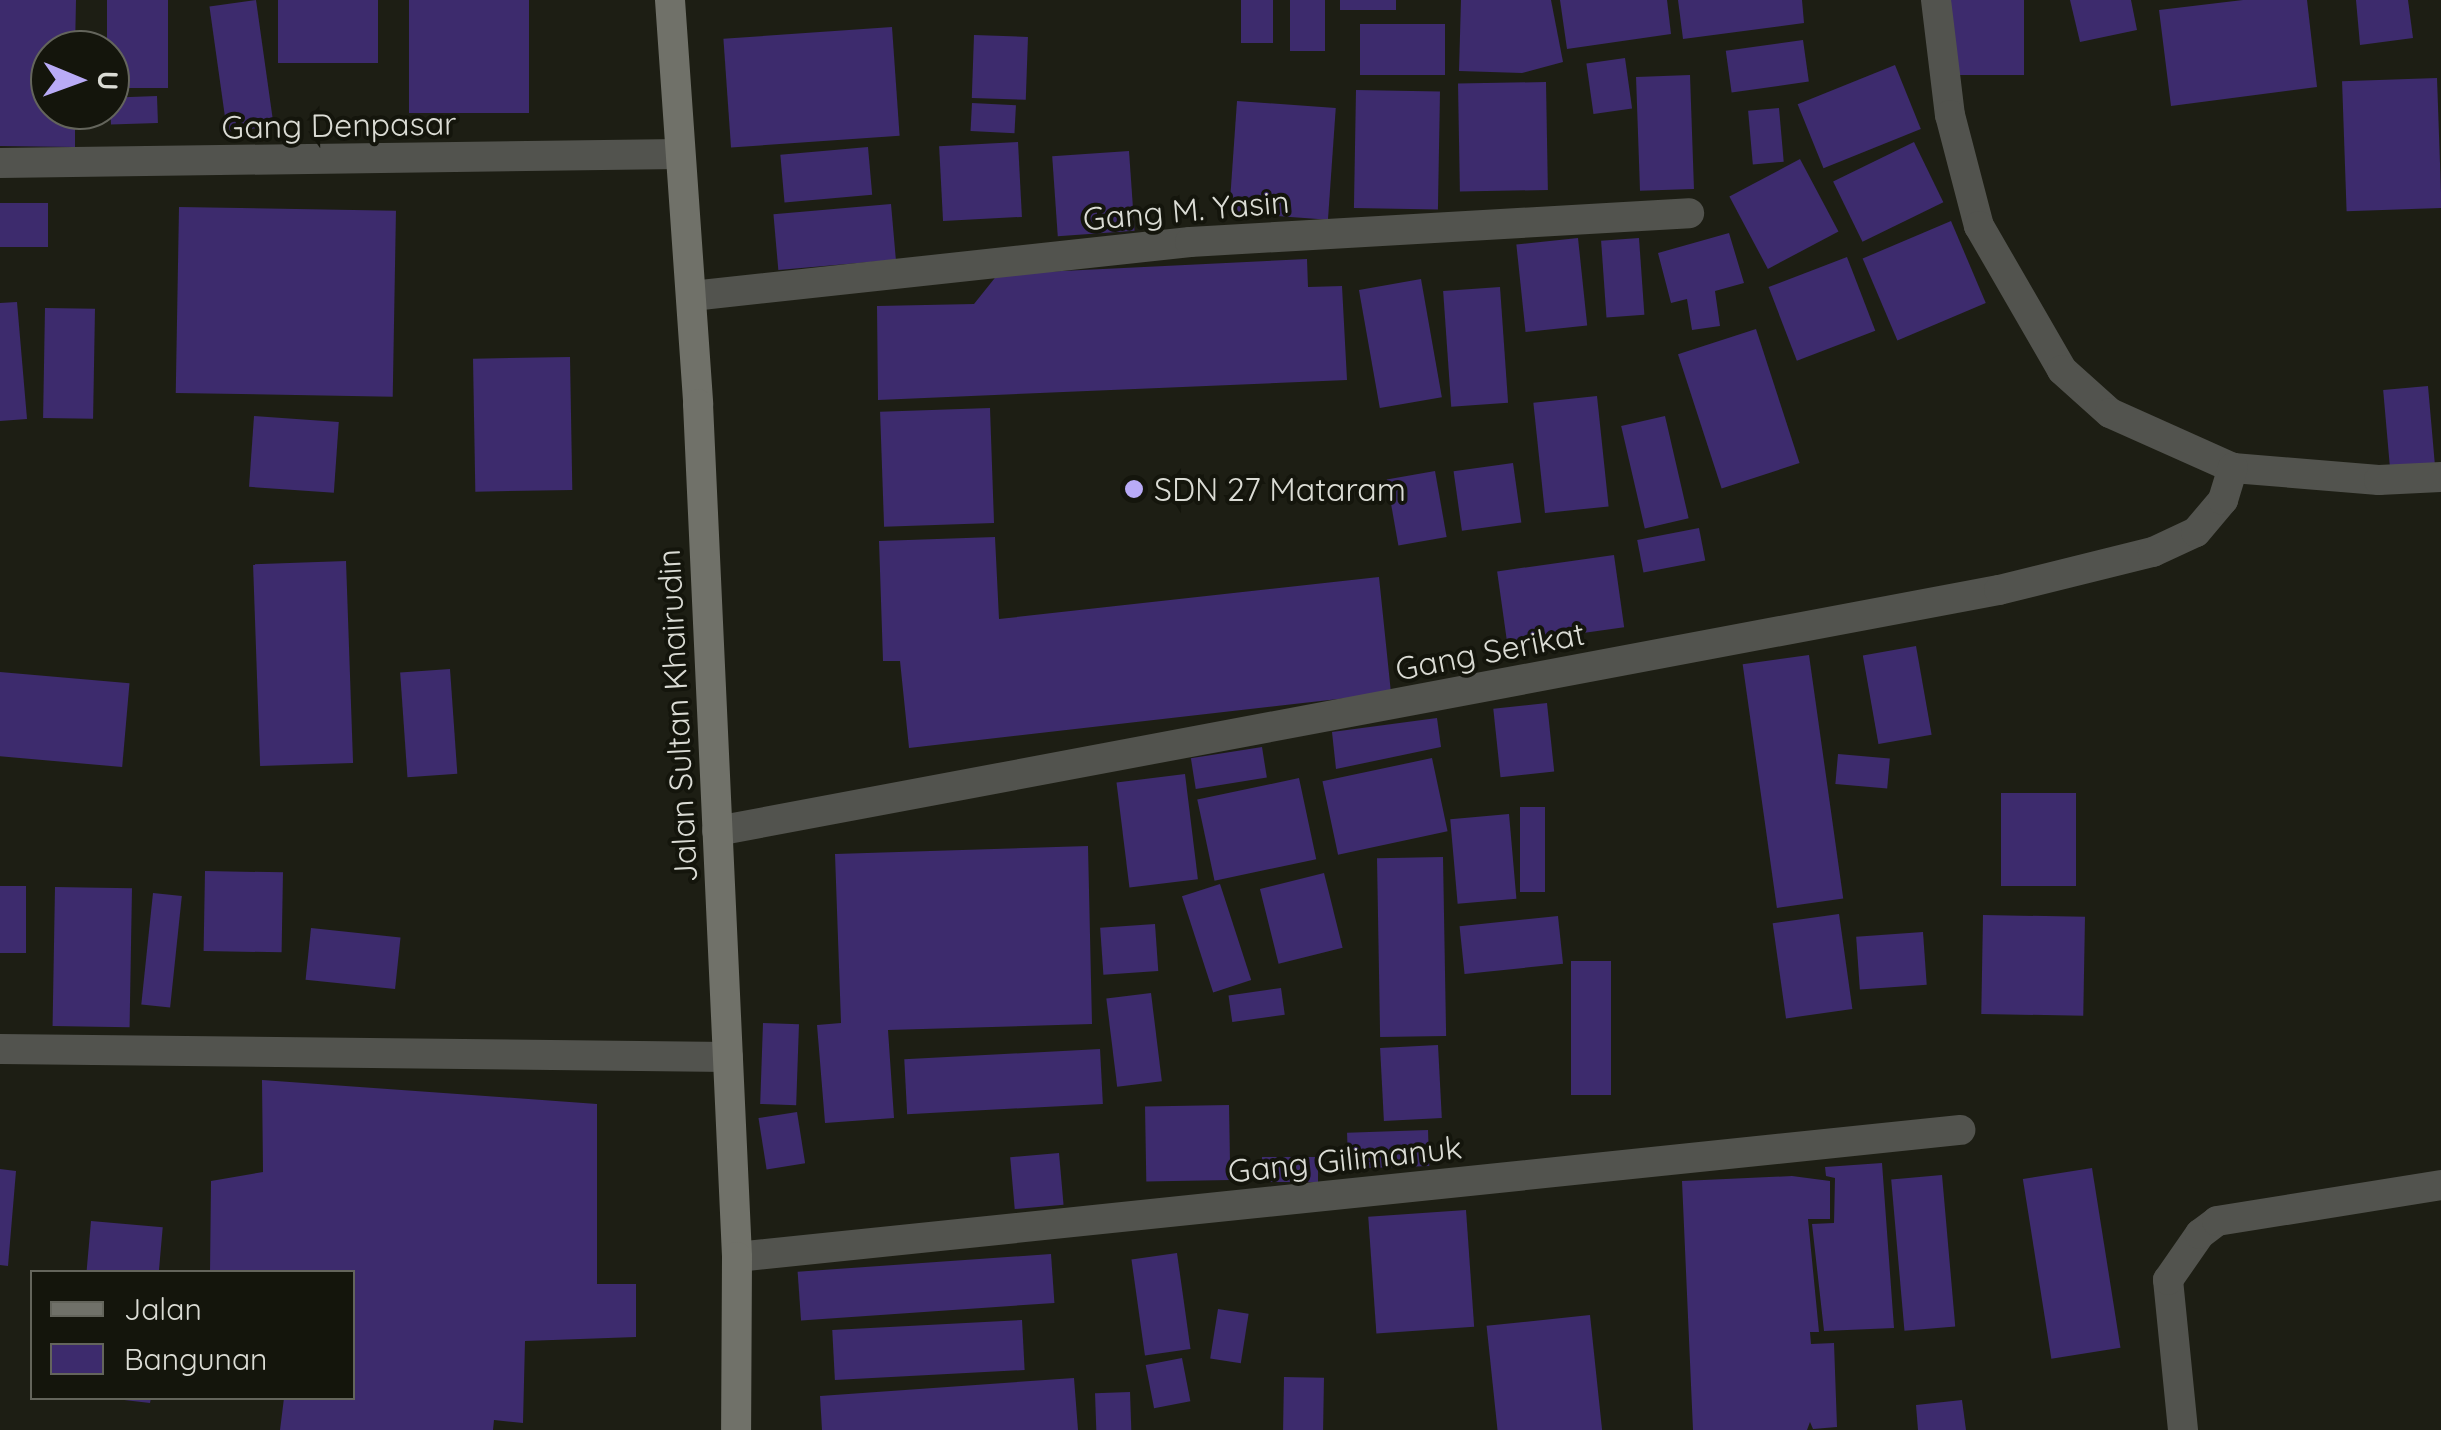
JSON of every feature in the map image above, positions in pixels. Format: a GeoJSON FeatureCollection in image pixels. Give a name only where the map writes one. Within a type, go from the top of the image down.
{"type":"FeatureCollection","features":[{"type":"Feature","properties":{"kind":"main road","name":"Jalan Sultan Khairudin"},"geometry":{"type":"LineString","coordinates":[[670,0],[678,154],[692,296],[728,1057],[737,1257],[736,1430]]}},
{"type":"Feature","properties":{"kind":"street"},"geometry":{"type":"LineString","coordinates":[[1936,0],[1950,115],[1979,226],[2062,370],[2110,414],[2233,468],[2378,480],[2441,476]]}},
{"type":"Feature","properties":{"kind":"street","name":"Gang Denpasar"},"geometry":{"type":"LineString","coordinates":[[0,163],[678,154]]}},
{"type":"Feature","properties":{"kind":"street","name":"Gang M. Yasin"},"geometry":{"type":"LineString","coordinates":[[692,296],[1190,242],[1688,213]]}},
{"type":"Feature","properties":{"kind":"street","name":"Gang Serikat"},"geometry":{"type":"LineString","coordinates":[[717,832],[1999,590],[2153,552],[2196,532],[2222,500],[2233,468]]}},
{"type":"Feature","properties":{"kind":"street"},"geometry":{"type":"LineString","coordinates":[[0,1049],[728,1057]]}},
{"type":"Feature","properties":{"kind":"street","name":"Gang Gilimanuk"},"geometry":{"type":"LineString","coordinates":[[737,1257],[1960,1130]]}},
{"type":"Feature","properties":{"kind":"street"},"geometry":{"type":"LineString","coordinates":[[2183,1430],[2168,1280],[2200,1234],[2217,1221],[2441,1185]]}},
{"type":"Feature","properties":{"kind":"building"},"geometry":{"type":"Polygon","coordinates":[[[0,0],[76,0],[75,30],[30,30],[30,130],[75,130],[75,147],[0,146],[0,0]]]}},
{"type":"Feature","properties":{"kind":"building"},"geometry":{"type":"Polygon","coordinates":[[[107,0],[168,0],[168,88],[130,88],[130,30],[107,30],[107,0]]]}},
{"type":"Feature","properties":{"kind":"building"},"geometry":{"type":"Polygon","coordinates":[[[256,0],[274,126],[227,132],[209,7],[256,0]]]}},
{"type":"Feature","properties":{"kind":"building"},"geometry":{"type":"Polygon","coordinates":[[[278,0],[378,0],[378,63],[278,63],[278,0]]]}},
{"type":"Feature","properties":{"kind":"building"},"geometry":{"type":"Polygon","coordinates":[[[409,0],[529,0],[529,113],[409,113],[409,0]]]}},
{"type":"Feature","properties":{"kind":"building"},"geometry":{"type":"Polygon","coordinates":[[[1241,0],[1273,0],[1273,43],[1241,43],[1241,0]]]}},
{"type":"Feature","properties":{"kind":"building"},"geometry":{"type":"Polygon","coordinates":[[[1290,0],[1325,0],[1325,51],[1290,51],[1290,0]]]}},
{"type":"Feature","properties":{"kind":"building"},"geometry":{"type":"Polygon","coordinates":[[[1340,0],[1396,0],[1396,10],[1340,10],[1340,0]]]}},
{"type":"Feature","properties":{"kind":"building"},"geometry":{"type":"Polygon","coordinates":[[[1461,0],[1551,0],[1563,62],[1522,73],[1459,71],[1461,0]]]}},
{"type":"Feature","properties":{"kind":"building"},"geometry":{"type":"Polygon","coordinates":[[[1560,0],[1667,0],[1671,34],[1567,49],[1560,0]]]}},
{"type":"Feature","properties":{"kind":"building"},"geometry":{"type":"Polygon","coordinates":[[[1678,0],[1802,0],[1804,23],[1683,39],[1678,0]]]}},
{"type":"Feature","properties":{"kind":"building"},"geometry":{"type":"Polygon","coordinates":[[[1951,0],[2024,0],[2024,75],[1951,75],[1951,0]]]}},
{"type":"Feature","properties":{"kind":"building"},"geometry":{"type":"Polygon","coordinates":[[[2070,0],[2131,0],[2137,30],[2080,42],[2070,0]]]}},
{"type":"Feature","properties":{"kind":"building"},"geometry":{"type":"Polygon","coordinates":[[[2243,0],[2307,0],[2317,87],[2171,106],[2159,10],[2243,0]]]}},
{"type":"Feature","properties":{"kind":"building"},"geometry":{"type":"Polygon","coordinates":[[[2356,0],[2408,0],[2413,38],[2360,45],[2356,0]]]}},
{"type":"Feature","properties":{"kind":"building"},"geometry":{"type":"Polygon","coordinates":[[[1360,24],[1445,24],[1445,75],[1360,75],[1360,24]]]}},
{"type":"Feature","properties":{"kind":"building"},"geometry":{"type":"Polygon","coordinates":[[[892,27],[900,136],[731,148],[723,39],[892,27]]]}},
{"type":"Feature","properties":{"kind":"building"},"geometry":{"type":"Polygon","coordinates":[[[974,35],[1028,37],[1026,100],[972,98],[974,35]]]}},
{"type":"Feature","properties":{"kind":"building"},"geometry":{"type":"Polygon","coordinates":[[[1803,40],[1809,82],[1732,92],[1726,51],[1803,40]]]}},
{"type":"Feature","properties":{"kind":"building"},"geometry":{"type":"Polygon","coordinates":[[[1625,58],[1632,109],[1593,114],[1586,63],[1625,58]]]}},
{"type":"Feature","properties":{"kind":"building"},"geometry":{"type":"Polygon","coordinates":[[[1895,65],[1921,129],[1823,168],[1798,104],[1895,65]]]}},
{"type":"Feature","properties":{"kind":"building"},"geometry":{"type":"Polygon","coordinates":[[[1690,75],[1694,189],[1640,191],[1636,77],[1690,75]]]}},
{"type":"Feature","properties":{"kind":"building"},"geometry":{"type":"Polygon","coordinates":[[[2437,78],[2441,208],[2347,211],[2342,81],[2437,78]]]}},
{"type":"Feature","properties":{"kind":"building"},"geometry":{"type":"Polygon","coordinates":[[[1546,82],[1548,190],[1460,192],[1458,84],[1546,82]]]}},
{"type":"Feature","properties":{"kind":"building"},"geometry":{"type":"Polygon","coordinates":[[[1356,90],[1440,91],[1438,209],[1354,208],[1356,90]]]}},
{"type":"Feature","properties":{"kind":"building"},"geometry":{"type":"Polygon","coordinates":[[[157,96],[158,123],[130,124],[130,97],[157,96]]]}},
{"type":"Feature","properties":{"kind":"building"},"geometry":{"type":"Polygon","coordinates":[[[1237,101],[1336,108],[1328,220],[1229,213],[1237,101]]]}},
{"type":"Feature","properties":{"kind":"building"},"geometry":{"type":"Polygon","coordinates":[[[972,103],[1016,105],[1014,133],[971,131],[972,103]]]}},
{"type":"Feature","properties":{"kind":"building"},"geometry":{"type":"Polygon","coordinates":[[[1779,108],[1784,162],[1753,164],[1748,111],[1779,108]]]}},
{"type":"Feature","properties":{"kind":"building"},"geometry":{"type":"Polygon","coordinates":[[[1018,142],[1022,217],[943,221],[939,146],[1018,142]]]}},
{"type":"Feature","properties":{"kind":"building"},"geometry":{"type":"Polygon","coordinates":[[[1914,142],[1943,202],[1862,242],[1833,181],[1914,142]]]}},
{"type":"Feature","properties":{"kind":"building"},"geometry":{"type":"Polygon","coordinates":[[[868,147],[872,195],[785,202],[780,155],[868,147]]]}},
{"type":"Feature","properties":{"kind":"building"},"geometry":{"type":"Polygon","coordinates":[[[1129,151],[1135,231],[1058,236],[1052,156],[1129,151]]]}},
{"type":"Feature","properties":{"kind":"building"},"geometry":{"type":"Polygon","coordinates":[[[1800,159],[1838,231],[1768,269],[1729,197],[1800,159]]]}},
{"type":"Feature","properties":{"kind":"building"},"geometry":{"type":"Polygon","coordinates":[[[0,203],[48,203],[48,247],[0,247],[0,203]]]}},
{"type":"Feature","properties":{"kind":"building"},"geometry":{"type":"Polygon","coordinates":[[[891,204],[896,260],[778,270],[773,214],[891,204]]]}},
{"type":"Feature","properties":{"kind":"building"},"geometry":{"type":"Polygon","coordinates":[[[179,207],[396,211],[393,397],[176,393],[179,207]]]}},
{"type":"Feature","properties":{"kind":"building"},"geometry":{"type":"Polygon","coordinates":[[[1951,221],[1986,303],[1897,340],[1863,259],[1951,221]]]}},
{"type":"Feature","properties":{"kind":"building"},"geometry":{"type":"Polygon","coordinates":[[[1729,233],[1744,283],[1715,291],[1720,326],[1692,330],[1687,299],[1671,303],[1658,253],[1729,233]]]}},
{"type":"Feature","properties":{"kind":"building"},"geometry":{"type":"Polygon","coordinates":[[[1578,238],[1587,326],[1526,332],[1516,244],[1578,238]]]}},
{"type":"Feature","properties":{"kind":"building"},"geometry":{"type":"Polygon","coordinates":[[[1639,238],[1644,315],[1606,317],[1601,241],[1639,238]]]}},
{"type":"Feature","properties":{"kind":"building"},"geometry":{"type":"Polygon","coordinates":[[[1847,257],[1875,331],[1797,361],[1769,287],[1847,257]]]}},
{"type":"Feature","properties":{"kind":"building"},"geometry":{"type":"Polygon","coordinates":[[[1307,259],[1308,287],[1342,286],[1347,380],[878,400],[877,306],[974,304],[998,274],[1307,259]]]}},
{"type":"Feature","properties":{"kind":"building"},"geometry":{"type":"Polygon","coordinates":[[[1421,279],[1442,397],[1380,408],[1359,290],[1421,279]]]}},
{"type":"Feature","properties":{"kind":"building"},"geometry":{"type":"Polygon","coordinates":[[[1500,287],[1508,403],[1451,407],[1443,291],[1500,287]]]}},
{"type":"Feature","properties":{"kind":"building"},"geometry":{"type":"Polygon","coordinates":[[[17,302],[27,419],[0,421],[0,303],[17,302]]]}},
{"type":"Feature","properties":{"kind":"building"},"geometry":{"type":"Polygon","coordinates":[[[45,308],[95,309],[93,419],[43,418],[45,308]]]}},
{"type":"Feature","properties":{"kind":"building"},"geometry":{"type":"Polygon","coordinates":[[[1756,329],[1800,463],[1722,488],[1678,354],[1756,329]]]}},
{"type":"Feature","properties":{"kind":"building"},"geometry":{"type":"Polygon","coordinates":[[[570,357],[572,490],[475,492],[473,359],[570,357]]]}},
{"type":"Feature","properties":{"kind":"building"},"geometry":{"type":"Polygon","coordinates":[[[2428,386],[2435,464],[2390,468],[2383,390],[2428,386]]]}},
{"type":"Feature","properties":{"kind":"building"},"geometry":{"type":"Polygon","coordinates":[[[1597,396],[1609,506],[1545,513],[1533,403],[1597,396]]]}},
{"type":"Feature","properties":{"kind":"building"},"geometry":{"type":"Polygon","coordinates":[[[990,408],[994,523],[884,527],[880,412],[990,408]]]}},
{"type":"Feature","properties":{"kind":"building"},"geometry":{"type":"Polygon","coordinates":[[[254,416],[339,422],[334,493],[249,487],[254,416]]]}},
{"type":"Feature","properties":{"kind":"building"},"geometry":{"type":"Polygon","coordinates":[[[1665,416],[1689,518],[1645,528],[1621,426],[1665,416]]]}},
{"type":"Feature","properties":{"kind":"building"},"geometry":{"type":"Polygon","coordinates":[[[1513,463],[1521,522],[1462,531],[1454,471],[1513,463]]]}},
{"type":"Feature","properties":{"kind":"building"},"geometry":{"type":"Polygon","coordinates":[[[1435,471],[1447,537],[1398,545],[1387,480],[1435,471]]]}},
{"type":"Feature","properties":{"kind":"building"},"geometry":{"type":"Polygon","coordinates":[[[1699,528],[1705,560],[1643,572],[1637,540],[1699,528]]]}},
{"type":"Feature","properties":{"kind":"building"},"geometry":{"type":"Polygon","coordinates":[[[995,537],[999,619],[1379,577],[1391,693],[909,748],[900,661],[883,661],[879,541],[995,537]]]}},
{"type":"Feature","properties":{"kind":"building"},"geometry":{"type":"Polygon","coordinates":[[[1614,555],[1624,627],[1507,644],[1497,571],[1614,555]]]}},
{"type":"Feature","properties":{"kind":"building"},"geometry":{"type":"Polygon","coordinates":[[[346,561],[353,763],[260,766],[253,564],[346,561]]]}},
{"type":"Feature","properties":{"kind":"building"},"geometry":{"type":"Polygon","coordinates":[[[1916,646],[1932,735],[1878,744],[1863,655],[1916,646]]]}},
{"type":"Feature","properties":{"kind":"building"},"geometry":{"type":"Polygon","coordinates":[[[1809,655],[1843,899],[1777,908],[1743,664],[1809,655]]]}},
{"type":"Feature","properties":{"kind":"building"},"geometry":{"type":"Polygon","coordinates":[[[450,669],[457,774],[407,777],[400,672],[450,669]]]}},
{"type":"Feature","properties":{"kind":"building"},"geometry":{"type":"Polygon","coordinates":[[[0,672],[130,683],[122,767],[0,756],[0,672]]]}},
{"type":"Feature","properties":{"kind":"building"},"geometry":{"type":"Polygon","coordinates":[[[1547,703],[1554,772],[1501,777],[1493,709],[1547,703]]]}},
{"type":"Feature","properties":{"kind":"building"},"geometry":{"type":"Polygon","coordinates":[[[1437,718],[1441,747],[1336,769],[1332,732],[1437,718]]]}},
{"type":"Feature","properties":{"kind":"building"},"geometry":{"type":"Polygon","coordinates":[[[1262,747],[1267,778],[1196,789],[1191,758],[1262,747]]]}},
{"type":"Feature","properties":{"kind":"building"},"geometry":{"type":"Polygon","coordinates":[[[1838,754],[1890,759],[1887,788],[1835,784],[1838,754]]]}},
{"type":"Feature","properties":{"kind":"building"},"geometry":{"type":"Polygon","coordinates":[[[1432,758],[1448,831],[1338,855],[1322,781],[1432,758]]]}},
{"type":"Feature","properties":{"kind":"building"},"geometry":{"type":"Polygon","coordinates":[[[1185,774],[1198,879],[1129,888],[1117,782],[1185,774]]]}},
{"type":"Feature","properties":{"kind":"building"},"geometry":{"type":"Polygon","coordinates":[[[1299,778],[1316,859],[1215,881],[1197,800],[1299,778]]]}},
{"type":"Feature","properties":{"kind":"building"},"geometry":{"type":"Polygon","coordinates":[[[2001,793],[2076,793],[2076,886],[2001,886],[2001,793]]]}},
{"type":"Feature","properties":{"kind":"building"},"geometry":{"type":"Polygon","coordinates":[[[1520,807],[1545,807],[1545,892],[1520,892],[1520,807]]]}},
{"type":"Feature","properties":{"kind":"building"},"geometry":{"type":"Polygon","coordinates":[[[1509,814],[1516,899],[1458,904],[1450,819],[1509,814]]]}},
{"type":"Feature","properties":{"kind":"building"},"geometry":{"type":"Polygon","coordinates":[[[1088,846],[1092,1024],[888,1030],[894,1118],[825,1123],[817,1025],[841,1023],[835,854],[1088,846]]]}},
{"type":"Feature","properties":{"kind":"building"},"geometry":{"type":"Polygon","coordinates":[[[1443,857],[1446,1036],[1380,1037],[1377,858],[1443,857]]]}},
{"type":"Feature","properties":{"kind":"building"},"geometry":{"type":"Polygon","coordinates":[[[205,871],[283,872],[282,952],[204,951],[205,871]]]}},
{"type":"Feature","properties":{"kind":"building"},"geometry":{"type":"Polygon","coordinates":[[[1324,873],[1343,948],[1279,964],[1260,889],[1324,873]]]}},
{"type":"Feature","properties":{"kind":"building"},"geometry":{"type":"Polygon","coordinates":[[[1220,884],[1251,980],[1213,992],[1182,896],[1220,884]]]}},
{"type":"Feature","properties":{"kind":"building"},"geometry":{"type":"Polygon","coordinates":[[[0,886],[26,886],[26,953],[0,953],[0,886]]]}},
{"type":"Feature","properties":{"kind":"building"},"geometry":{"type":"Polygon","coordinates":[[[55,887],[132,888],[130,1027],[53,1026],[55,887]]]}},
{"type":"Feature","properties":{"kind":"building"},"geometry":{"type":"Polygon","coordinates":[[[153,893],[182,896],[170,1007],[141,1004],[153,893]]]}},
{"type":"Feature","properties":{"kind":"building"},"geometry":{"type":"Polygon","coordinates":[[[1839,914],[1852,1009],[1786,1018],[1773,923],[1839,914]]]}},
{"type":"Feature","properties":{"kind":"building"},"geometry":{"type":"Polygon","coordinates":[[[1983,915],[2085,917],[2083,1016],[1981,1014],[1983,915]]]}},
{"type":"Feature","properties":{"kind":"building"},"geometry":{"type":"Polygon","coordinates":[[[1558,916],[1563,964],[1465,974],[1460,926],[1558,916]]]}},
{"type":"Feature","properties":{"kind":"building"},"geometry":{"type":"Polygon","coordinates":[[[1155,924],[1158,971],[1103,975],[1100,928],[1155,924]]]}},
{"type":"Feature","properties":{"kind":"building"},"geometry":{"type":"Polygon","coordinates":[[[311,928],[401,937],[395,989],[306,980],[311,928]]]}},
{"type":"Feature","properties":{"kind":"building"},"geometry":{"type":"Polygon","coordinates":[[[1923,932],[1927,985],[1860,990],[1856,937],[1923,932]]]}},
{"type":"Feature","properties":{"kind":"building"},"geometry":{"type":"Polygon","coordinates":[[[1571,961],[1611,961],[1611,1095],[1571,1095],[1571,961]]]}},
{"type":"Feature","properties":{"kind":"building"},"geometry":{"type":"Polygon","coordinates":[[[1281,988],[1285,1015],[1232,1022],[1229,995],[1281,988]]]}},
{"type":"Feature","properties":{"kind":"building"},"geometry":{"type":"Polygon","coordinates":[[[1151,993],[1162,1081],[1117,1087],[1106,998],[1151,993]]]}},
{"type":"Feature","properties":{"kind":"building"},"geometry":{"type":"Polygon","coordinates":[[[763,1023],[799,1024],[796,1105],[760,1104],[763,1023]]]}},
{"type":"Feature","properties":{"kind":"building"},"geometry":{"type":"Polygon","coordinates":[[[1438,1045],[1442,1118],[1384,1121],[1380,1048],[1438,1045]]]}},
{"type":"Feature","properties":{"kind":"building"},"geometry":{"type":"Polygon","coordinates":[[[1100,1049],[1103,1104],[907,1114],[904,1059],[1100,1049]]]}},
{"type":"Feature","properties":{"kind":"building"},"geometry":{"type":"Polygon","coordinates":[[[262,1080],[597,1104],[597,1284],[636,1284],[636,1337],[525,1341],[523,1423],[494,1420],[493,1430],[280,1430],[284,1400],[355,1400],[355,1270],[210,1270],[211,1181],[263,1172],[262,1080]]]}},
{"type":"Feature","properties":{"kind":"building"},"geometry":{"type":"Polygon","coordinates":[[[1229,1105],[1230,1180],[1146,1181],[1145,1106],[1229,1105]]]}},
{"type":"Feature","properties":{"kind":"building"},"geometry":{"type":"Polygon","coordinates":[[[797,1112],[805,1163],[767,1169],[758,1118],[797,1112]]]}},
{"type":"Feature","properties":{"kind":"building"},"geometry":{"type":"Polygon","coordinates":[[[1428,1130],[1429,1166],[1348,1169],[1347,1133],[1428,1130]]]}},
{"type":"Feature","properties":{"kind":"building"},"geometry":{"type":"Polygon","coordinates":[[[1059,1153],[1064,1205],[1015,1209],[1010,1157],[1059,1153]]]}},
{"type":"Feature","properties":{"kind":"building"},"geometry":{"type":"Polygon","coordinates":[[[1262,1157],[1318,1157],[1318,1182],[1262,1182],[1262,1157]]]}},
{"type":"Feature","properties":{"kind":"building"},"geometry":{"type":"Polygon","coordinates":[[[1882,1163],[1894,1328],[1824,1331],[1812,1224],[1834,1223],[1835,1178],[1826,1176],[1825,1167],[1882,1163]]]}},
{"type":"Feature","properties":{"kind":"building"},"geometry":{"type":"Polygon","coordinates":[[[2092,1168],[2120,1348],[2051,1359],[2023,1179],[2092,1168]]]}},
{"type":"Feature","properties":{"kind":"building"},"geometry":{"type":"Polygon","coordinates":[[[0,1169],[16,1171],[8,1266],[0,1265],[0,1169]]]}},
{"type":"Feature","properties":{"kind":"building"},"geometry":{"type":"Polygon","coordinates":[[[1942,1175],[1955,1326],[1904,1331],[1891,1179],[1942,1175]]]}},
{"type":"Feature","properties":{"kind":"building"},"geometry":{"type":"Polygon","coordinates":[[[1792,1176],[1830,1181],[1830,1219],[1808,1219],[1819,1332],[1810,1332],[1811,1344],[1834,1343],[1837,1427],[1813,1429],[1810,1422],[1807,1430],[1693,1430],[1682,1181],[1792,1176]]]}},
{"type":"Feature","properties":{"kind":"building"},"geometry":{"type":"Polygon","coordinates":[[[1466,1210],[1474,1327],[1376,1334],[1368,1217],[1466,1210]]]}},
{"type":"Feature","properties":{"kind":"building"},"geometry":{"type":"Polygon","coordinates":[[[91,1221],[163,1227],[159,1270],[87,1270],[91,1221]]]}},
{"type":"Feature","properties":{"kind":"building"},"geometry":{"type":"Polygon","coordinates":[[[1177,1253],[1190,1349],[1145,1355],[1131,1259],[1177,1253]]]}},
{"type":"Feature","properties":{"kind":"building"},"geometry":{"type":"Polygon","coordinates":[[[1051,1254],[1054,1303],[801,1321],[798,1272],[1051,1254]]]}},
{"type":"Feature","properties":{"kind":"building"},"geometry":{"type":"Polygon","coordinates":[[[1218,1309],[1249,1314],[1241,1363],[1210,1358],[1218,1309]]]}},
{"type":"Feature","properties":{"kind":"building"},"geometry":{"type":"Polygon","coordinates":[[[1590,1315],[1602,1430],[1498,1430],[1487,1326],[1590,1315]]]}},
{"type":"Feature","properties":{"kind":"building"},"geometry":{"type":"Polygon","coordinates":[[[1022,1320],[1025,1370],[835,1380],[832,1330],[1022,1320]]]}},
{"type":"Feature","properties":{"kind":"building"},"geometry":{"type":"Polygon","coordinates":[[[1182,1358],[1190,1401],[1154,1408],[1146,1365],[1182,1358]]]}},
{"type":"Feature","properties":{"kind":"building"},"geometry":{"type":"Polygon","coordinates":[[[1284,1377],[1324,1378],[1323,1430],[1283,1430],[1284,1377]]]}},
{"type":"Feature","properties":{"kind":"building"},"geometry":{"type":"Polygon","coordinates":[[[1074,1378],[1078,1430],[822,1430],[820,1396],[1074,1378]]]}},
{"type":"Feature","properties":{"kind":"building"},"geometry":{"type":"Polygon","coordinates":[[[1130,1392],[1131,1430],[1096,1430],[1095,1393],[1130,1392]]]}},
{"type":"Feature","properties":{"kind":"building"},"geometry":{"type":"Polygon","coordinates":[[[1962,1400],[1966,1430],[1918,1430],[1916,1405],[1962,1400]]]}},
{"type":"Feature","properties":{"kind":"place","name":"SDN 27 Mataram"},"geometry":{"type":"Point","coordinates":[1134,489]}}]}
